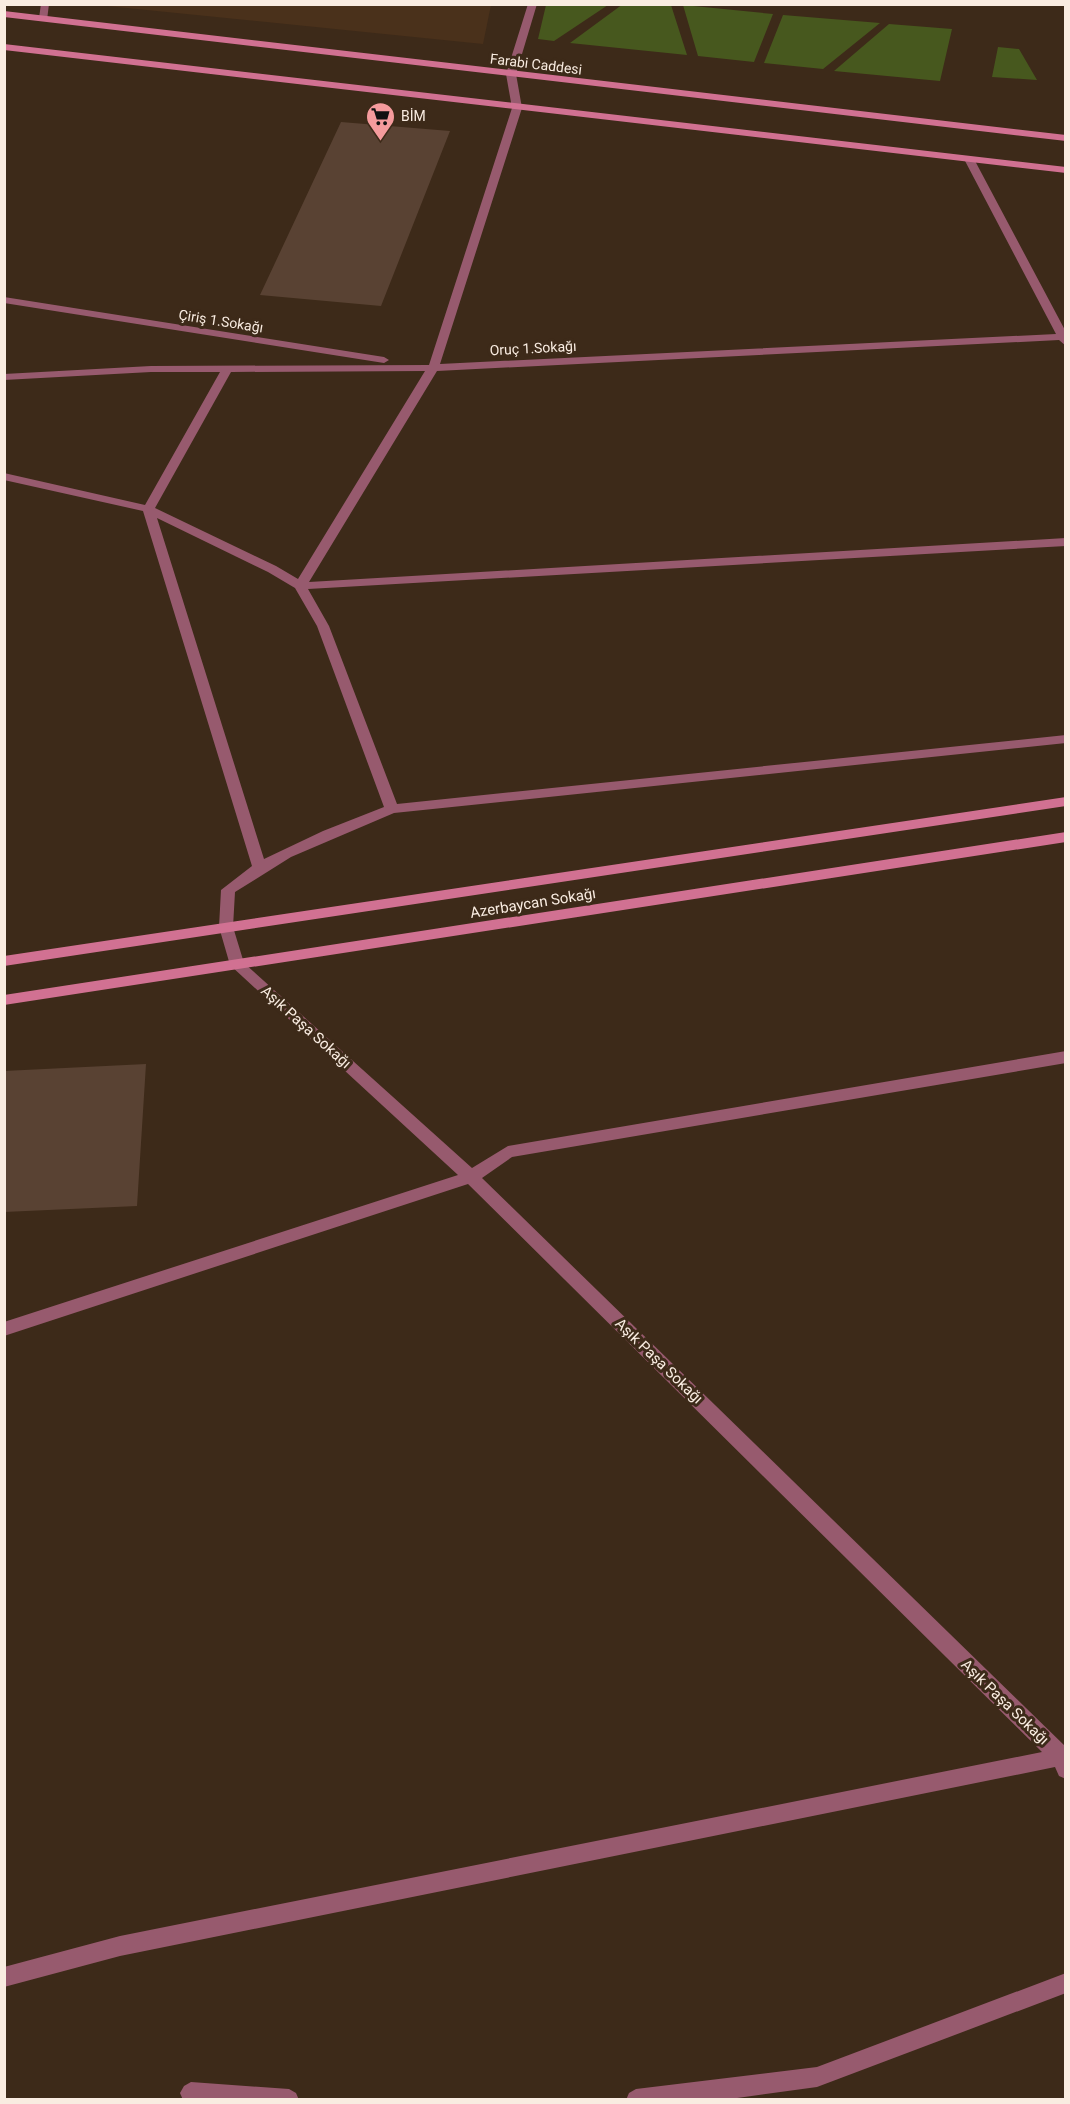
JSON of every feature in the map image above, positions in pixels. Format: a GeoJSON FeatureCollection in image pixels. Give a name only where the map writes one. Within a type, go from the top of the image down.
{"type":"FeatureCollection","features":[{"type":"Feature","properties":{"kind":"street"},"geometry":{"type":"LineString","coordinates":[[44,18],[45,4]]}},
{"type":"Feature","properties":{"kind":"street"},"geometry":{"type":"LineString","coordinates":[[300,586],[433,368],[517,108],[511,74],[534,4]]}},
{"type":"Feature","properties":{"kind":"street","name":"Farabi Caddesi"},"geometry":{"type":"LineString","coordinates":[[4,14],[1065,138]]}},
{"type":"Feature","properties":{"kind":"street"},"geometry":{"type":"LineString","coordinates":[[4,47],[1065,170]]}},
{"type":"Feature","properties":{"kind":"street"},"geometry":{"type":"LineString","coordinates":[[969,159],[1064,340]]}},
{"type":"Feature","properties":{"kind":"street","name":"Çiriş 1.Sokağı"},"geometry":{"type":"LineString","coordinates":[[4,300],[249,341],[433,368]]}},
{"type":"Feature","properties":{"kind":"street","name":"Oruç 1.Sokağı"},"geometry":{"type":"LineString","coordinates":[[4,376],[151,369],[433,368],[1064,340]]}},
{"type":"Feature","properties":{"kind":"street"},"geometry":{"type":"LineString","coordinates":[[227,369],[148,509],[259,866]]}},
{"type":"Feature","properties":{"kind":"street"},"geometry":{"type":"LineString","coordinates":[[4,476],[148,509],[272,569],[300,586],[323,626],[392,809]]}},
{"type":"Feature","properties":{"kind":"street"},"geometry":{"type":"LineString","coordinates":[[300,586],[1065,542]]}},
{"type":"Feature","properties":{"kind":"street"},"geometry":{"type":"LineString","coordinates":[[237,965],[226,927],[228,890],[259,866],[338,829],[392,809],[1065,739]]}},
{"type":"Feature","properties":{"kind":"street","name":"Azerbaycan Sokağı"},"geometry":{"type":"LineString","coordinates":[[4,961],[1065,801]]}},
{"type":"Feature","properties":{"kind":"street","name":"Azerbaycan Sokağı"},"geometry":{"type":"LineString","coordinates":[[4,1000],[1065,837]]}},
{"type":"Feature","properties":{"kind":"street","name":"Aşık Paşa Sokağı"},"geometry":{"type":"LineString","coordinates":[[237,965],[471,1177],[1064,1761]]}},
{"type":"Feature","properties":{"kind":"street"},"geometry":{"type":"LineString","coordinates":[[4,1329],[471,1177],[508,1152],[1065,1057]]}},
{"type":"Feature","properties":{"kind":"street"},"geometry":{"type":"LineString","coordinates":[[4,1977],[120,1946],[1064,1761]]}},
{"type":"Feature","properties":{"kind":"street"},"geometry":{"type":"LineString","coordinates":[[636,2100],[817,2077],[1065,1983]]}},
{"type":"Feature","properties":{"kind":"street"},"geometry":{"type":"LineString","coordinates":[[191,2093],[289,2100]]}},
{"type":"Feature","properties":{"kind":"shaded area"},"geometry":{"type":"Polygon","coordinates":[[[491,4],[483,44],[97,5],[491,4]]]}},
{"type":"Feature","properties":{"kind":"green space"},"geometry":{"type":"Polygon","coordinates":[[[546,4],[608,5],[554,41],[538,39],[546,4]]]}},
{"type":"Feature","properties":{"kind":"green space"},"geometry":{"type":"Polygon","coordinates":[[[623,4],[671,5],[687,55],[570,43],[623,4]]]}},
{"type":"Feature","properties":{"kind":"green space"},"geometry":{"type":"Polygon","coordinates":[[[683,5],[773,14],[754,62],[698,56],[683,5]]]}},
{"type":"Feature","properties":{"kind":"green space"},"geometry":{"type":"Polygon","coordinates":[[[783,15],[880,23],[823,69],[764,63],[783,15]]]}},
{"type":"Feature","properties":{"kind":"green space"},"geometry":{"type":"Polygon","coordinates":[[[889,24],[952,29],[940,81],[834,71],[889,24]]]}},
{"type":"Feature","properties":{"kind":"green space"},"geometry":{"type":"Polygon","coordinates":[[[998,47],[1019,49],[1037,80],[992,77],[998,47]]]}},
{"type":"Feature","properties":{"kind":"building"},"geometry":{"type":"Polygon","coordinates":[[[341,122],[450,131],[381,306],[260,295],[341,122]]]}},
{"type":"Feature","properties":{"kind":"building"},"geometry":{"type":"Polygon","coordinates":[[[146,1064],[137,1206],[4,1212],[4,1071],[146,1064]]]}},
{"type":"Feature","properties":{"kind":"place","name":"BİM"},"geometry":{"type":"Point","coordinates":[380,142]}}]}
